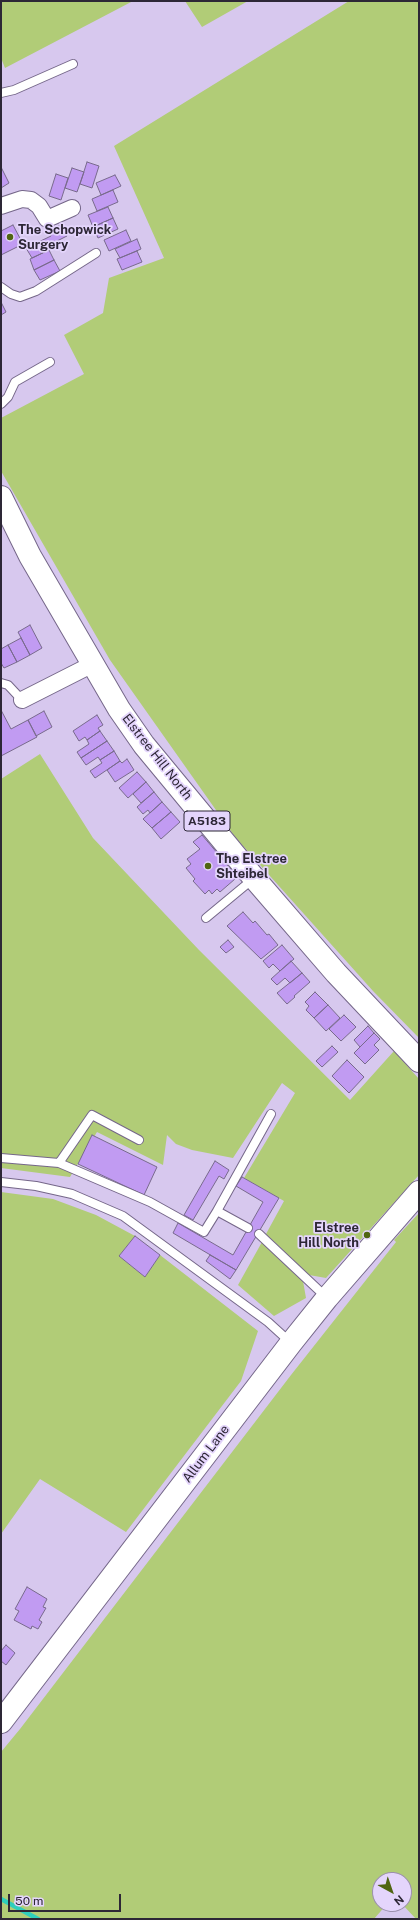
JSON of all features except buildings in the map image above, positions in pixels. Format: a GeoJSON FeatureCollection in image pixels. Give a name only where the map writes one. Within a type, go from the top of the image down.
{"type":"FeatureCollection","features":[{"type":"Feature","properties":{"kind":"main road","name":"Elstree Hill North"},"geometry":{"type":"LineString","coordinates":[[1,497],[30,556],[119,709],[144,745],[254,878],[336,973],[419,1061]]}},
{"type":"Feature","properties":{"kind":"main road","name":"Allum Lane"},"geometry":{"type":"LineString","coordinates":[[1,1722],[291,1343],[327,1298],[419,1192]]}},
{"type":"Feature","properties":{"kind":"street"},"geometry":{"type":"LineString","coordinates":[[1,206],[22,199],[31,200],[39,206],[47,220],[72,208]]}},
{"type":"Feature","properties":{"kind":"street"},"geometry":{"type":"LineString","coordinates":[[22,700],[93,664]]}},
{"type":"Feature","properties":{"kind":"lane"},"geometry":{"type":"LineString","coordinates":[[1,92],[14,90],[73,64]]}},
{"type":"Feature","properties":{"kind":"lane"},"geometry":{"type":"LineString","coordinates":[[1,286],[11,294],[20,297],[36,291],[96,253]]}},
{"type":"Feature","properties":{"kind":"lane"},"geometry":{"type":"LineString","coordinates":[[1,404],[8,396],[15,382],[50,362]]}},
{"type":"Feature","properties":{"kind":"lane"},"geometry":{"type":"LineString","coordinates":[[1,684],[8,685],[22,700]]}},
{"type":"Feature","properties":{"kind":"lane"},"geometry":{"type":"LineString","coordinates":[[206,918],[254,878]]}},
{"type":"Feature","properties":{"kind":"lane"},"geometry":{"type":"LineString","coordinates":[[1,1158],[59,1163],[150,1202],[204,1232],[271,1114]]}},
{"type":"Feature","properties":{"kind":"lane"},"geometry":{"type":"LineString","coordinates":[[59,1163],[92,1115],[139,1140]]}},
{"type":"Feature","properties":{"kind":"lane"},"geometry":{"type":"LineString","coordinates":[[1,1182],[36,1186],[72,1194],[123,1216],[268,1322],[291,1343]]}},
{"type":"Feature","properties":{"kind":"lane"},"geometry":{"type":"LineString","coordinates":[[217,1211],[248,1228]]}},
{"type":"Feature","properties":{"kind":"lane"},"geometry":{"type":"LineString","coordinates":[[259,1234],[327,1298]]}},
{"type":"Feature","properties":{"kind":"green space"},"geometry":{"type":"Polygon","coordinates":[[[1,1],[133,1],[5,68],[1,58],[1,1]]]}},
{"type":"Feature","properties":{"kind":"green space"},"geometry":{"type":"Polygon","coordinates":[[[185,1],[248,1],[202,27],[185,1]]]}},
{"type":"Feature","properties":{"kind":"green space"},"geometry":{"type":"Polygon","coordinates":[[[349,1],[419,1],[419,1038],[373,991],[235,837],[110,660],[1,471],[1,418],[84,374],[64,335],[103,313],[109,278],[164,258],[114,146],[349,1]]]}},
{"type":"Feature","properties":{"kind":"green space"},"geometry":{"type":"Polygon","coordinates":[[[40,754],[93,838],[199,950],[350,1100],[394,1051],[419,1079],[419,1175],[326,1278],[309,1275],[266,1234],[284,1201],[244,1178],[295,1093],[282,1083],[233,1158],[192,1150],[176,1144],[167,1135],[163,1165],[97,1132],[70,1177],[1,1168],[1,779],[40,754]]]}},
{"type":"Feature","properties":{"kind":"green space"},"geometry":{"type":"Polygon","coordinates":[[[1,1192],[53,1199],[96,1215],[135,1236],[119,1256],[145,1277],[160,1255],[258,1331],[241,1381],[126,1532],[40,1479],[1,1534],[1,1192]]]}},
{"type":"Feature","properties":{"kind":"green space"},"geometry":{"type":"Polygon","coordinates":[[[419,1213],[419,1919],[416,1919],[409,1912],[412,1912],[412,1872],[372,1872],[372,1912],[380,1912],[374,1919],[1,1919],[1,1752],[291,1375],[396,1242],[394,1240],[419,1213]]]}},
{"type":"Feature","properties":{"kind":"green space"},"geometry":{"type":"Polygon","coordinates":[[[262,1242],[303,1281],[306,1298],[274,1316],[238,1285],[262,1242]]]}},
{"type":"Feature","properties":{"kind":"waterway"},"geometry":{"type":"LineString","coordinates":[[1,1899],[38,1919]]}},
{"type":"Feature","properties":{"kind":"place","name":"The Schopwick Surgery"},"geometry":{"type":"Point","coordinates":[10,237]}},
{"type":"Feature","properties":{"kind":"place","name":"The Elstree Shteibel"},"geometry":{"type":"Point","coordinates":[208,866]}},
{"type":"Feature","properties":{"kind":"place","name":"Elstree Hill North"},"geometry":{"type":"Point","coordinates":[367,1235]}}]}
